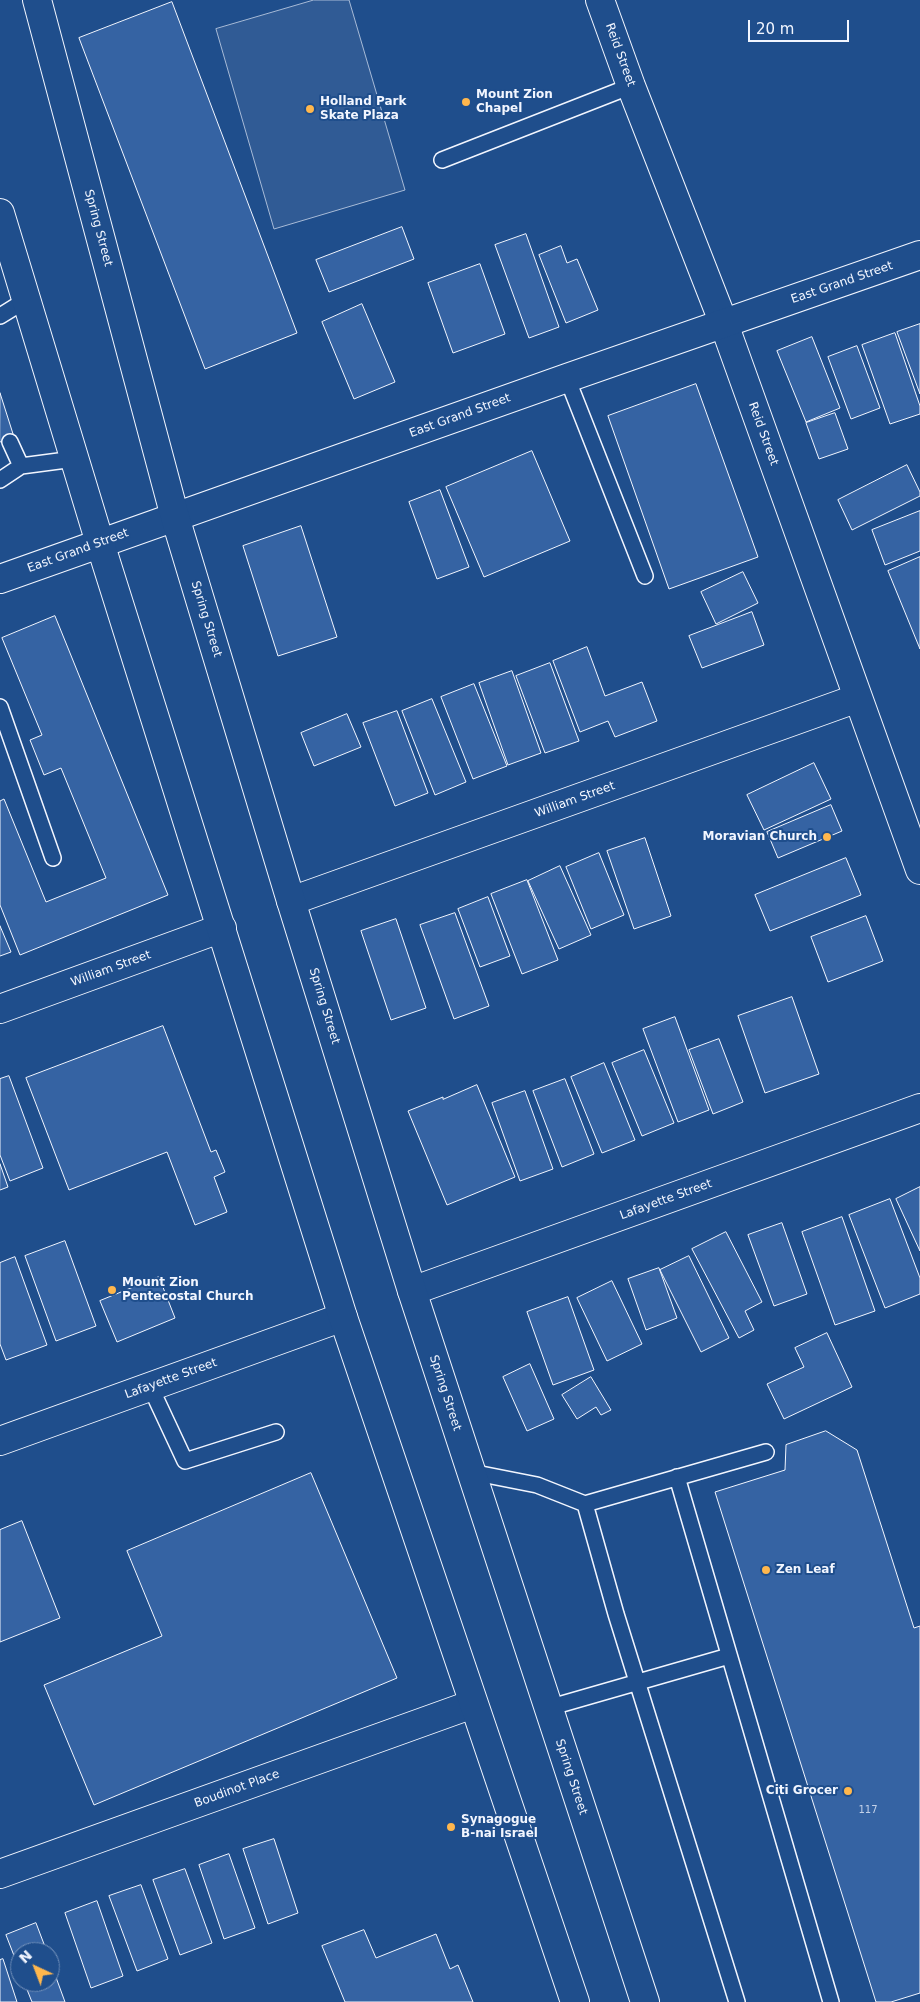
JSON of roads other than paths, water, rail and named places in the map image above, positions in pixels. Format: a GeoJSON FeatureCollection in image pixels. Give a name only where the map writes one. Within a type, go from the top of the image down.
{"type":"FeatureCollection","features":[{"type":"Feature","properties":{"kind":"main road","name":"Spring Street"},"geometry":{"type":"LineString","coordinates":[[37,0],[175,516],[291,901],[470,1472],[645,2002]]}},
{"type":"Feature","properties":{"kind":"main road","name":"Reid Street"},"geometry":{"type":"LineString","coordinates":[[600,0],[724,324],[920,870]]}},
{"type":"Feature","properties":{"kind":"main road"},"geometry":{"type":"LineString","coordinates":[[0,213],[100,543],[222,928],[342,1317],[575,2002]]}},
{"type":"Feature","properties":{"kind":"main road","name":"East Grand Street"},"geometry":{"type":"LineString","coordinates":[[0,579],[920,255]]}},
{"type":"Feature","properties":{"kind":"main road","name":"William Street"},"geometry":{"type":"LineString","coordinates":[[291,901],[858,698]]}},
{"type":"Feature","properties":{"kind":"main road","name":"William Street"},"geometry":{"type":"LineString","coordinates":[[0,1009],[222,928]]}},
{"type":"Feature","properties":{"kind":"main road","name":"Lafayette Street"},"geometry":{"type":"LineString","coordinates":[[412,1291],[920,1108]]}},
{"type":"Feature","properties":{"kind":"main road","name":"Lafayette Street"},"geometry":{"type":"LineString","coordinates":[[0,1441],[342,1317]]}},
{"type":"Feature","properties":{"kind":"main road","name":"Boudinot Place"},"geometry":{"type":"LineString","coordinates":[[0,1874],[473,1704]]}},
{"type":"Feature","properties":{"kind":"lane"},"geometry":{"type":"LineString","coordinates":[[442,160],[632,86]]}},
{"type":"Feature","properties":{"kind":"lane"},"geometry":{"type":"LineString","coordinates":[[0,316],[26,300]]}},
{"type":"Feature","properties":{"kind":"lane"},"geometry":{"type":"LineString","coordinates":[[567,378],[645,576]]}},
{"type":"Feature","properties":{"kind":"lane"},"geometry":{"type":"LineString","coordinates":[[10,442],[22,466]]}},
{"type":"Feature","properties":{"kind":"lane"},"geometry":{"type":"LineString","coordinates":[[0,480],[22,466],[74,458]]}},
{"type":"Feature","properties":{"kind":"lane"},"geometry":{"type":"LineString","coordinates":[[0,707],[54,858]]}},
{"type":"Feature","properties":{"kind":"lane"},"geometry":{"type":"LineString","coordinates":[[150,1386],[184,1461],[276,1432]]}},
{"type":"Feature","properties":{"kind":"lane"},"geometry":{"type":"LineString","coordinates":[[470,1472],[537,1485],[585,1504],[766,1452]]}},
{"type":"Feature","properties":{"kind":"lane"},"geometry":{"type":"LineString","coordinates":[[676,1477],[831,2002]]}},
{"type":"Feature","properties":{"kind":"lane"},"geometry":{"type":"LineString","coordinates":[[585,1504],[616,1614],[737,2002]]}},
{"type":"Feature","properties":{"kind":"lane"},"geometry":{"type":"LineString","coordinates":[[548,1708],[729,1656]]}},
{"type":"Feature","properties":{"kind":"place","name":"Mount Zion Chapel"},"geometry":{"type":"Point","coordinates":[466,102]}},
{"type":"Feature","properties":{"kind":"place","name":"Holland Park Skate Plaza"},"geometry":{"type":"Point","coordinates":[310,109]}},
{"type":"Feature","properties":{"kind":"place","name":"Moravian Church"},"geometry":{"type":"Point","coordinates":[827,837]}},
{"type":"Feature","properties":{"kind":"place","name":"Mount Zion Pentecostal Church"},"geometry":{"type":"Point","coordinates":[112,1290]}},
{"type":"Feature","properties":{"kind":"place","name":"Zen Leaf"},"geometry":{"type":"Point","coordinates":[766,1570]}},
{"type":"Feature","properties":{"kind":"place","name":"Citi Grocer"},"geometry":{"type":"Point","coordinates":[848,1791]}},
{"type":"Feature","properties":{"kind":"place","name":"Synagogue B-nai Israel"},"geometry":{"type":"Point","coordinates":[451,1827]}}]}
